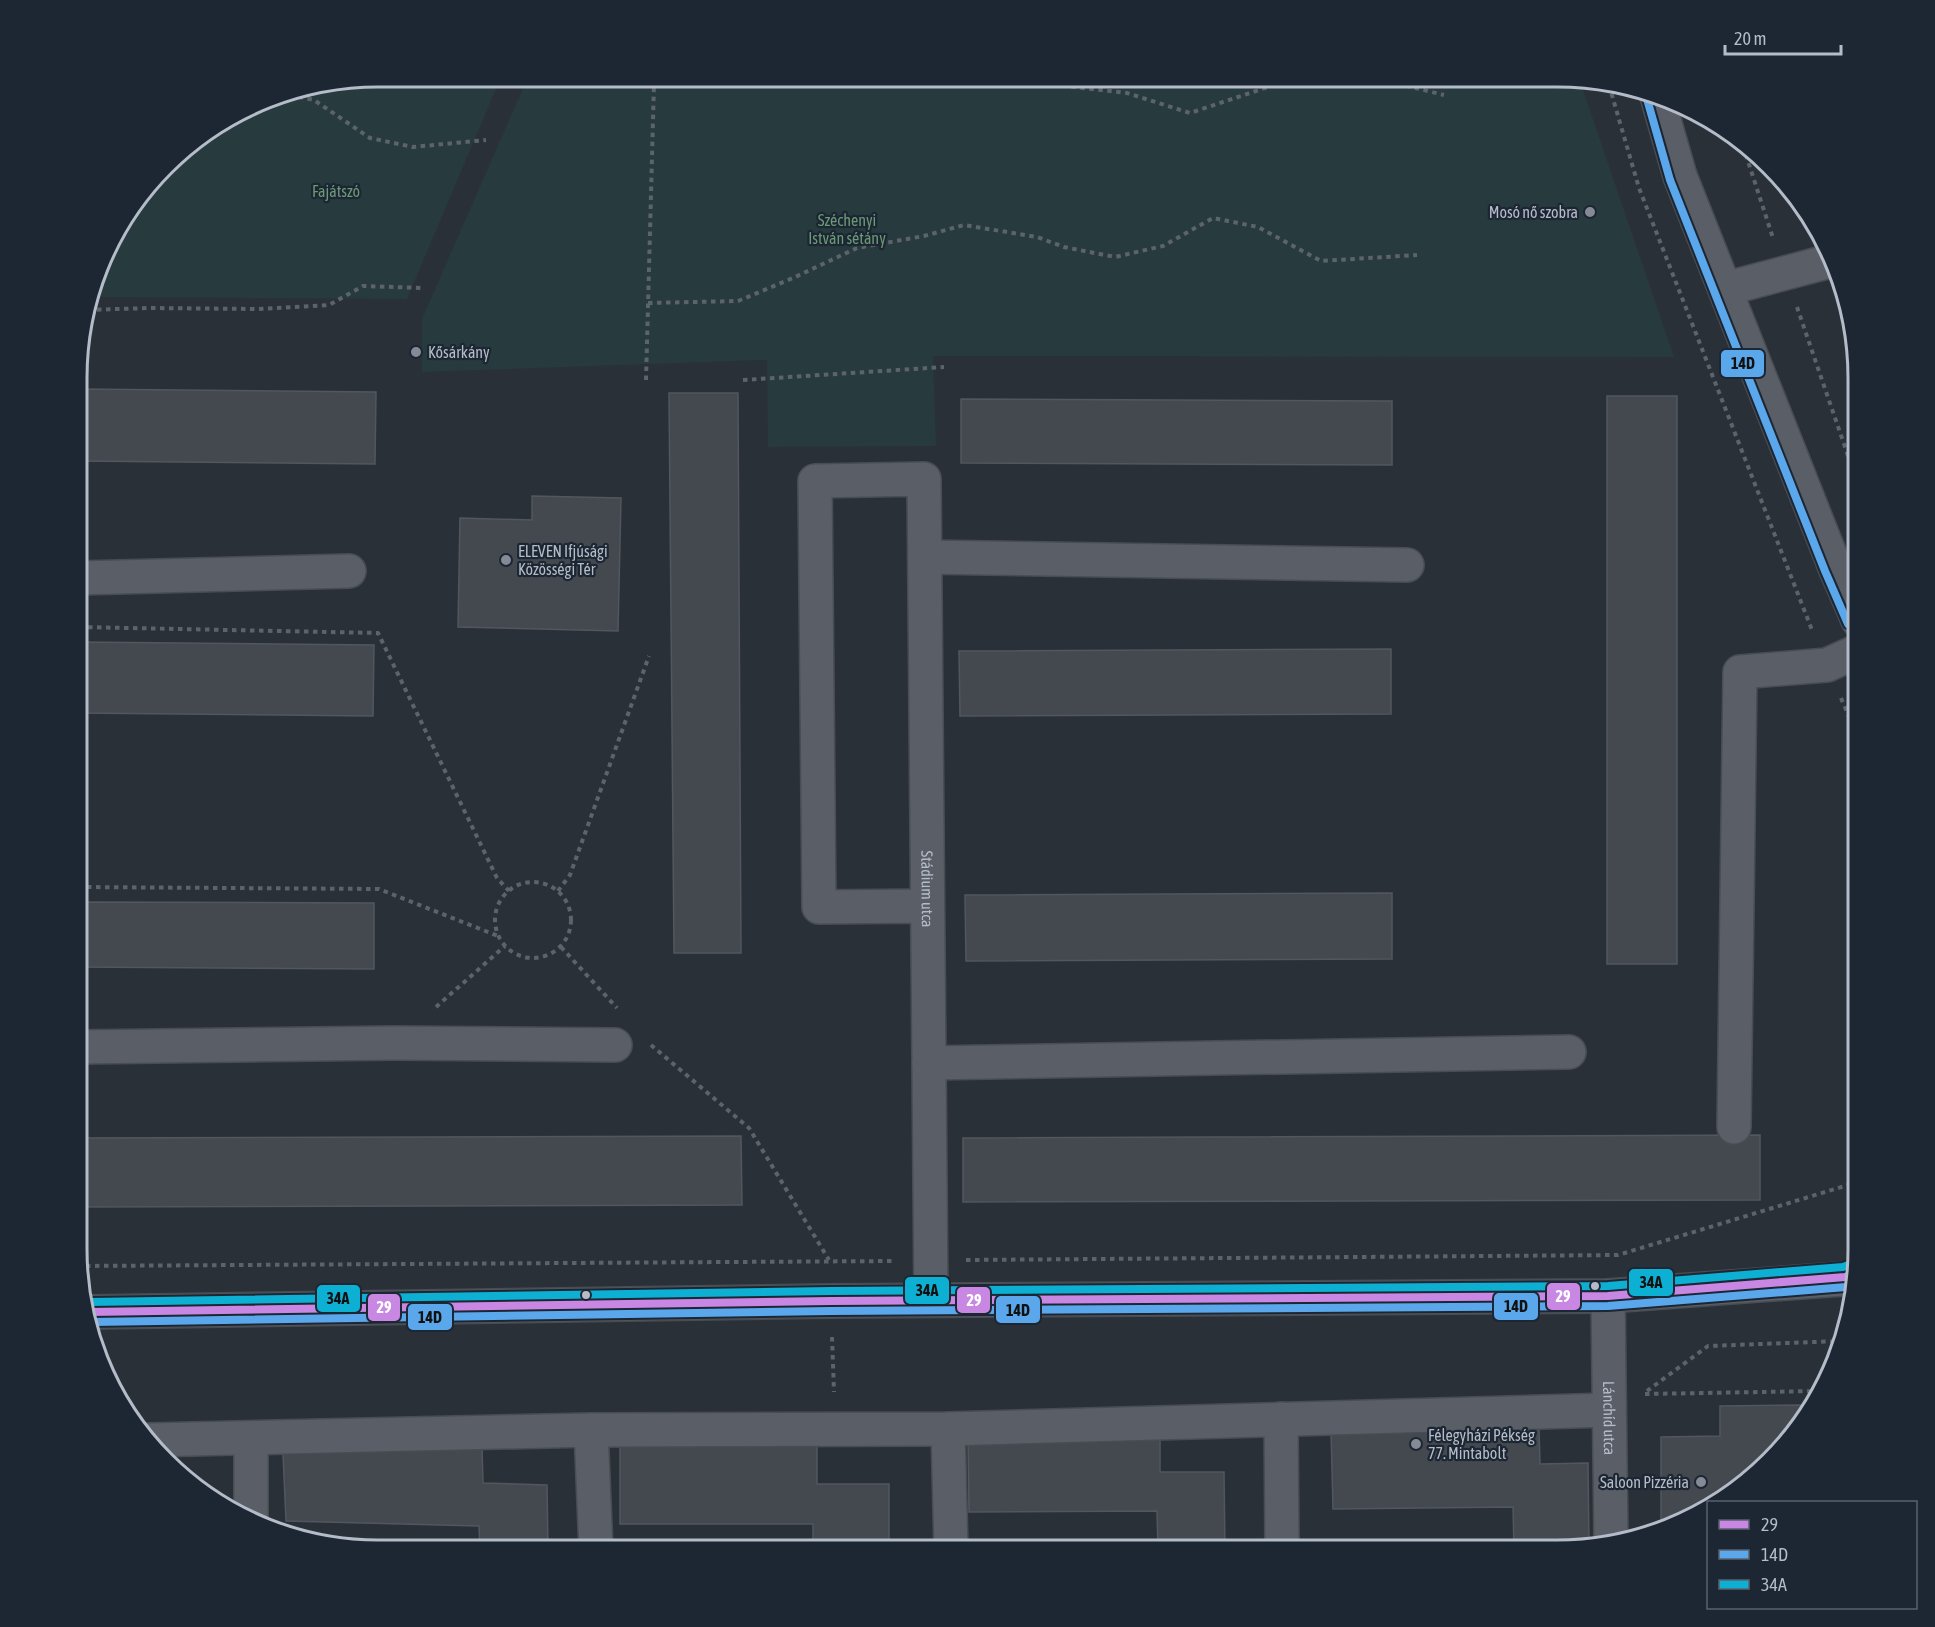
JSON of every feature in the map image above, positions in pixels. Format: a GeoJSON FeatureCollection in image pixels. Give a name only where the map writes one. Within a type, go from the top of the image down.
{"type":"FeatureCollection","features":[{"type":"Feature","properties":{"kind":"street"},"geometry":{"type":"LineString","coordinates":[[1660,105],[1680,176],[1848,597]]}},
{"type":"Feature","properties":{"kind":"street"},"geometry":{"type":"LineString","coordinates":[[1725,289],[1824,263]]}},
{"type":"Feature","properties":{"kind":"street","name":"Stádium utca"},"geometry":{"type":"LineString","coordinates":[[927,906],[819,907],[815,481],[924,479],[931,1300]]}},
{"type":"Feature","properties":{"kind":"street"},"geometry":{"type":"LineString","coordinates":[[925,557],[1407,565]]}},
{"type":"Feature","properties":{"kind":"street"},"geometry":{"type":"LineString","coordinates":[[87,578],[349,571]]}},
{"type":"Feature","properties":{"kind":"street"},"geometry":{"type":"LineString","coordinates":[[1734,1126],[1740,672],[1827,665],[1848,656]]}},
{"type":"Feature","properties":{"kind":"street"},"geometry":{"type":"LineString","coordinates":[[87,1047],[629,1041]]}},
{"type":"Feature","properties":{"kind":"street"},"geometry":{"type":"LineString","coordinates":[[929,1063],[1569,1052]]}},
{"type":"Feature","properties":{"kind":"street"},"geometry":{"type":"LineString","coordinates":[[94,1312],[831,1301],[1608,1296],[1847,1277]]}},
{"type":"Feature","properties":{"kind":"street","name":"Lánchíd utca"},"geometry":{"type":"LineString","coordinates":[[1608,1296],[1611,1535]]}},
{"type":"Feature","properties":{"kind":"street"},"geometry":{"type":"LineString","coordinates":[[158,1440],[591,1430],[948,1429],[1609,1410]]}},
{"type":"Feature","properties":{"kind":"street"},"geometry":{"type":"LineString","coordinates":[[1281,1419],[1282,1540]]}},
{"type":"Feature","properties":{"kind":"street"},"geometry":{"type":"LineString","coordinates":[[948,1429],[951,1540]]}},
{"type":"Feature","properties":{"kind":"street"},"geometry":{"type":"LineString","coordinates":[[591,1430],[596,1540]]}},
{"type":"Feature","properties":{"kind":"street"},"geometry":{"type":"LineString","coordinates":[[251,1438],[251,1511]]}},
{"type":"Feature","properties":{"kind":"path"},"geometry":{"type":"LineString","coordinates":[[646,380],[654,87]]}},
{"type":"Feature","properties":{"kind":"path"},"geometry":{"type":"LineString","coordinates":[[1073,87],[1127,93],[1190,113],[1268,87]]}},
{"type":"Feature","properties":{"kind":"path"},"geometry":{"type":"LineString","coordinates":[[1412,87],[1444,95]]}},
{"type":"Feature","properties":{"kind":"path"},"geometry":{"type":"LineString","coordinates":[[1611,92],[1639,188],[1794,586],[1848,714]]}},
{"type":"Feature","properties":{"kind":"path"},"geometry":{"type":"LineString","coordinates":[[301,97],[314,100],[370,138],[413,147],[486,140]]}},
{"type":"Feature","properties":{"kind":"path"},"geometry":{"type":"LineString","coordinates":[[1747,157],[1848,456]]}},
{"type":"Feature","properties":{"kind":"path"},"geometry":{"type":"LineString","coordinates":[[648,303],[738,301],[856,248],[924,236],[964,225],[1037,237],[1064,247],[1115,257],[1163,246],[1213,218],[1258,227],[1321,261],[1417,255]]}},
{"type":"Feature","properties":{"kind":"path"},"geometry":{"type":"LineString","coordinates":[[95,310],[258,309],[329,305],[363,286],[423,288]]}},
{"type":"Feature","properties":{"kind":"path"},"geometry":{"type":"LineString","coordinates":[[743,380],[944,367]]}},
{"type":"Feature","properties":{"kind":"path"},"geometry":{"type":"LineString","coordinates":[[87,627],[378,633],[497,878],[509,891]]}},
{"type":"Feature","properties":{"kind":"path"},"geometry":{"type":"LineString","coordinates":[[558,891],[570,875],[649,656]]}},
{"type":"Feature","properties":{"kind":"path"},"geometry":{"type":"LineString","coordinates":[[533,882],[546,884],[558,891],[571,912],[568,936],[561,947],[539,958],[526,958],[514,954],[498,936],[495,924],[496,912],[501,900],[509,891],[533,882]]}},
{"type":"Feature","properties":{"kind":"path"},"geometry":{"type":"LineString","coordinates":[[87,887],[379,889],[498,936]]}},
{"type":"Feature","properties":{"kind":"path"},"geometry":{"type":"LineString","coordinates":[[394,1043],[505,946]]}},
{"type":"Feature","properties":{"kind":"path"},"geometry":{"type":"LineString","coordinates":[[561,947],[621,1012]]}},
{"type":"Feature","properties":{"kind":"path"},"geometry":{"type":"LineString","coordinates":[[629,1041],[749,1128],[829,1260],[836,1429]]}},
{"type":"Feature","properties":{"kind":"path"},"geometry":{"type":"LineString","coordinates":[[88,1266],[1618,1255],[1848,1185]]}},
{"type":"Feature","properties":{"kind":"path"},"geometry":{"type":"LineString","coordinates":[[1811,1391],[1643,1394],[1708,1346],[1833,1341]]}},
{"type":"Feature","properties":{"kind":"green space","name":"Fajátszó"},"geometry":{"type":"Polygon","coordinates":[[[497,87],[407,299],[98,297],[109,266],[126,232],[159,186],[201,147],[249,117],[284,102],[340,89],[497,87]]]}},
{"type":"Feature","properties":{"kind":"green space","name":"Széchenyi István sétány"},"geometry":{"type":"Polygon","coordinates":[[[524,87],[1557,87],[1583,88],[1674,357],[933,356],[936,446],[768,447],[767,360],[422,372],[422,319],[524,87]]]}},
{"type":"Feature","properties":{"kind":"building"},"geometry":{"type":"Polygon","coordinates":[[[87,389],[376,392],[375,464],[87,461],[87,389]]]}},
{"type":"Feature","properties":{"kind":"building"},"geometry":{"type":"Polygon","coordinates":[[[669,393],[738,393],[741,953],[674,953],[669,393]]]}},
{"type":"Feature","properties":{"kind":"building"},"geometry":{"type":"Polygon","coordinates":[[[1607,396],[1677,396],[1677,964],[1607,964],[1607,396]]]}},
{"type":"Feature","properties":{"kind":"building"},"geometry":{"type":"Polygon","coordinates":[[[961,399],[1392,401],[1392,465],[961,463],[961,399]]]}},
{"type":"Feature","properties":{"kind":"building"},"geometry":{"type":"Polygon","coordinates":[[[532,496],[621,498],[618,631],[458,627],[460,518],[532,520],[532,496]]]}},
{"type":"Feature","properties":{"kind":"building"},"geometry":{"type":"Polygon","coordinates":[[[87,642],[374,645],[373,716],[87,713],[87,642]]]}},
{"type":"Feature","properties":{"kind":"building"},"geometry":{"type":"Polygon","coordinates":[[[1391,649],[1391,714],[960,716],[959,651],[1391,649]]]}},
{"type":"Feature","properties":{"kind":"building"},"geometry":{"type":"Polygon","coordinates":[[[1392,893],[1392,959],[966,961],[965,895],[1392,893]]]}},
{"type":"Feature","properties":{"kind":"building"},"geometry":{"type":"Polygon","coordinates":[[[87,902],[374,903],[374,969],[87,967],[87,902]]]}},
{"type":"Feature","properties":{"kind":"building"},"geometry":{"type":"Polygon","coordinates":[[[1760,1135],[1760,1200],[963,1202],[963,1138],[1760,1135]]]}},
{"type":"Feature","properties":{"kind":"building"},"geometry":{"type":"Polygon","coordinates":[[[741,1136],[742,1205],[87,1207],[87,1138],[741,1136]]]}},
{"type":"Feature","properties":{"kind":"building","name":"Saloon Pizzéria"},"geometry":{"type":"Polygon","coordinates":[[[1803,1405],[1776,1441],[1749,1468],[1703,1501],[1661,1521],[1661,1437],[1720,1436],[1720,1406],[1803,1405]]]}},
{"type":"Feature","properties":{"kind":"building"},"geometry":{"type":"Polygon","coordinates":[[[1539,1429],[1540,1464],[1588,1463],[1589,1538],[1514,1540],[1513,1507],[1333,1509],[1331,1431],[1539,1429]]]}},
{"type":"Feature","properties":{"kind":"building"},"geometry":{"type":"Polygon","coordinates":[[[1160,1435],[1160,1472],[1224,1472],[1225,1540],[1158,1540],[1157,1511],[969,1512],[968,1437],[1160,1435]]]}},
{"type":"Feature","properties":{"kind":"building"},"geometry":{"type":"Polygon","coordinates":[[[620,1443],[817,1444],[817,1484],[889,1484],[889,1540],[813,1540],[813,1524],[620,1524],[620,1443]]]}},
{"type":"Feature","properties":{"kind":"building"},"geometry":{"type":"Polygon","coordinates":[[[482,1447],[483,1483],[547,1485],[548,1540],[480,1540],[479,1526],[286,1521],[283,1454],[482,1447]]]}},
{"type":"Feature","properties":{"kind":"transit line","name":"14D"},"geometry":{"type":"LineString","coordinates":[[1648,101],[1670,180],[1848,624]]}},
{"type":"Feature","properties":{"kind":"transit line","name":"34A"},"geometry":{"type":"LineString","coordinates":[[92,1302],[831,1291],[1608,1286],[1847,1265]]}},
{"type":"Feature","properties":{"kind":"transit line","name":"29"},"geometry":{"type":"LineString","coordinates":[[94,1312],[831,1301],[1608,1296],[1847,1276]]}},
{"type":"Feature","properties":{"kind":"transit line","name":"14D"},"geometry":{"type":"LineString","coordinates":[[96,1322],[831,1311],[1608,1306],[1846,1287]]}},
{"type":"Feature","properties":{"kind":"place","name":"Mosó nő szobra"},"geometry":{"type":"Point","coordinates":[1590,212]}},
{"type":"Feature","properties":{"kind":"place","name":"Kősárkány"},"geometry":{"type":"Point","coordinates":[416,352]}},
{"type":"Feature","properties":{"kind":"place","name":"ELEVEN Ifjúsági Közösségi Tér"},"geometry":{"type":"Point","coordinates":[506,560]}},
{"type":"Feature","properties":{"kind":"place","name":"Félegyházi Pékség 77. Mintabolt"},"geometry":{"type":"Point","coordinates":[1416,1444]}},
{"type":"Feature","properties":{"kind":"place","name":"Saloon Pizzéria"},"geometry":{"type":"Point","coordinates":[1701,1482]}}]}
